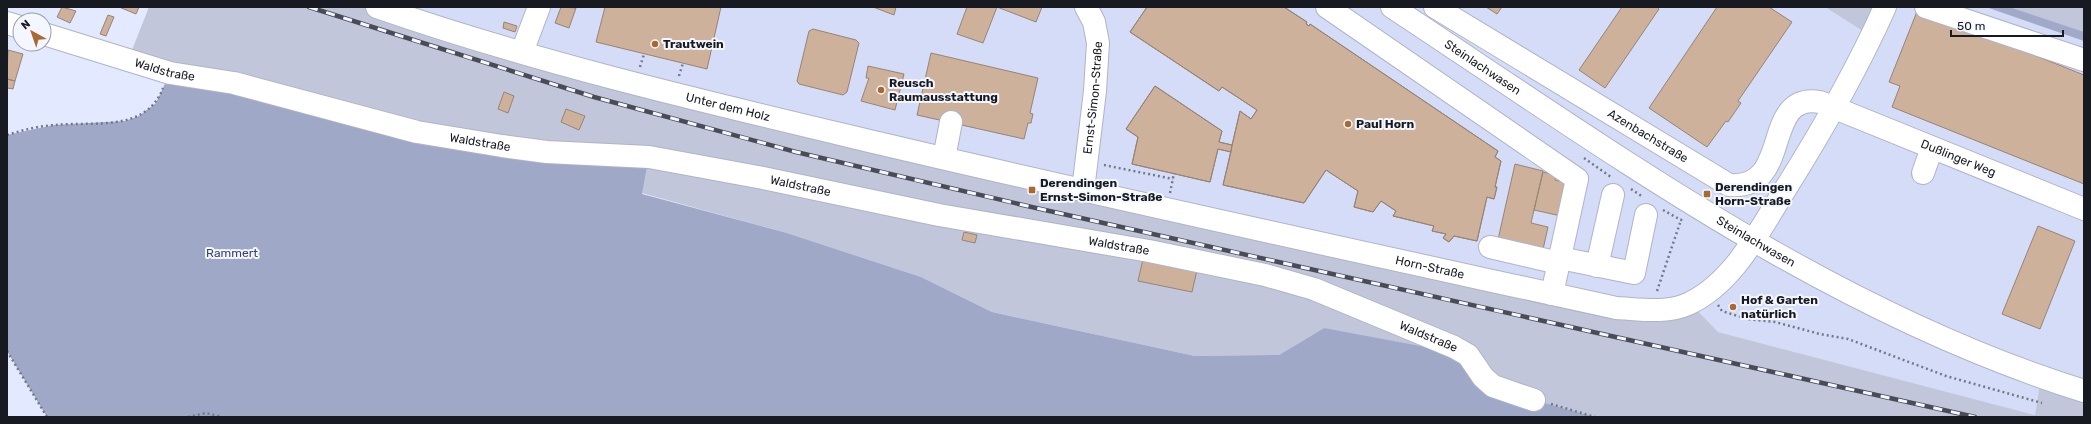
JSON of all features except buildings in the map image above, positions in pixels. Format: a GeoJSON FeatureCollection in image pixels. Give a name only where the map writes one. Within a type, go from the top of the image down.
{"type":"FeatureCollection","features":[{"type":"Feature","properties":{"kind":"street","name":"Unter dem Holz"},"geometry":{"type":"LineString","coordinates":[[377,7],[429,25],[666,92],[1083,190]]}},
{"type":"Feature","properties":{"kind":"street"},"geometry":{"type":"LineString","coordinates":[[522,52],[539,7]]}},
{"type":"Feature","properties":{"kind":"street","name":"Ernst-Simon-Straße"},"geometry":{"type":"LineString","coordinates":[[1083,190],[1095,92],[1098,43],[1094,22],[1086,7]]}},
{"type":"Feature","properties":{"kind":"street"},"geometry":{"type":"LineString","coordinates":[[1326,7],[1577,179],[1552,294]]}},
{"type":"Feature","properties":{"kind":"street","name":"Steinlachwasen"},"geometry":{"type":"LineString","coordinates":[[1392,7],[1611,152],[1754,240],[1853,295],[1931,333],[2023,371],[2084,391]]}},
{"type":"Feature","properties":{"kind":"street","name":"Azenbachstraße"},"geometry":{"type":"LineString","coordinates":[[1435,7],[1729,185],[1742,186],[1754,181],[1766,169],[1777,143],[1782,123],[1792,108],[1798,104],[1812,101],[1834,109]]}},
{"type":"Feature","properties":{"kind":"street"},"geometry":{"type":"LineString","coordinates":[[1754,240],[1834,109],[1858,65],[1885,7]]}},
{"type":"Feature","properties":{"kind":"street"},"geometry":{"type":"LineString","coordinates":[[1926,7],[2084,60]]}},
{"type":"Feature","properties":{"kind":"street","name":"Waldstraße"},"geometry":{"type":"LineString","coordinates":[[52,36],[170,73],[234,83],[417,132],[547,152],[649,156],[939,215],[1149,251],[1265,275],[1314,289],[1454,347],[1468,355],[1483,377],[1493,386],[1534,400]]}},
{"type":"Feature","properties":{"kind":"street","name":"Dußlinger Weg"},"geometry":{"type":"LineString","coordinates":[[1834,109],[2084,209]]}},
{"type":"Feature","properties":{"kind":"street"},"geometry":{"type":"LineString","coordinates":[[944,158],[951,122]]}},
{"type":"Feature","properties":{"kind":"street"},"geometry":{"type":"LineString","coordinates":[[1923,172],[1932,148]]}},
{"type":"Feature","properties":{"kind":"street","name":"Horn-Straße"},"geometry":{"type":"LineString","coordinates":[[1083,190],[1616,308],[1670,310],[1680,308],[1707,293],[1724,278],[1754,240]]}},
{"type":"Feature","properties":{"kind":"street"},"geometry":{"type":"LineString","coordinates":[[1597,266],[1613,195]]}},
{"type":"Feature","properties":{"kind":"street"},"geometry":{"type":"LineString","coordinates":[[1490,247],[1634,274],[1646,215]]}},
{"type":"Feature","properties":{"kind":"path"},"geometry":{"type":"LineString","coordinates":[[7,134],[54,124],[125,121],[139,116],[156,103],[170,73]]}},
{"type":"Feature","properties":{"kind":"path"},"geometry":{"type":"LineString","coordinates":[[1086,162],[1173,179]]}},
{"type":"Feature","properties":{"kind":"path"},"geometry":{"type":"LineString","coordinates":[[1651,309],[1681,220]]}},
{"type":"Feature","properties":{"kind":"path"},"geometry":{"type":"LineString","coordinates":[[1707,293],[1722,311],[1747,319],[1775,322],[1820,334],[1848,339],[1946,376],[2042,403]]}},
{"type":"Feature","properties":{"kind":"path"},"geometry":{"type":"LineString","coordinates":[[7,351],[47,417]]}},
{"type":"Feature","properties":{"kind":"path"},"geometry":{"type":"LineString","coordinates":[[1534,400],[1595,417]]}},
{"type":"Feature","properties":{"kind":"path"},"geometry":{"type":"LineString","coordinates":[[188,417],[206,414],[222,417]]}},
{"type":"Feature","properties":{"kind":"shaded area"},"geometry":{"type":"Polygon","coordinates":[[[149,7],[377,7],[429,25],[1616,308],[1690,303],[1718,332],[2035,415],[2041,377],[2084,391],[2084,417],[1595,417],[1534,400],[1324,328],[1279,355],[1195,356],[992,312],[921,277],[787,233],[642,193],[649,157],[547,152],[128,60],[149,7]]]}},
{"type":"Feature","properties":{"kind":"shaded area"},"geometry":{"type":"Polygon","coordinates":[[[377,7],[1825,7],[1871,37],[1885,7],[1995,7],[2084,37],[2084,391],[2041,378],[2035,415],[1718,332],[1690,304],[1670,310],[1006,173],[377,7]]]}},
{"type":"Feature","properties":{"kind":"shaded area"},"geometry":{"type":"Polygon","coordinates":[[[1825,7],[1885,7],[1872,37],[1825,7]]]}},
{"type":"Feature","properties":{"kind":"shaded area"},"geometry":{"type":"Polygon","coordinates":[[[1986,7],[2009,7],[2084,32],[2084,41],[1986,7]]]}},
{"type":"Feature","properties":{"kind":"shaded area"},"geometry":{"type":"Polygon","coordinates":[[[1995,7],[2084,7],[2084,37],[1995,7]]]}},
{"type":"Feature","properties":{"kind":"green space","name":"Rammert"},"geometry":{"type":"Polygon","coordinates":[[[170,73],[380,123],[649,157],[642,194],[787,233],[921,277],[992,312],[1195,356],[1279,355],[1324,328],[1468,355],[1476,367],[1534,400],[1595,417],[47,417],[7,351],[7,135],[54,125],[125,121],[139,116],[156,103],[170,73]]]}},
{"type":"Feature","properties":{"kind":"railway"},"geometry":{"type":"LineString","coordinates":[[309,7],[594,97],[796,152],[1036,208],[1975,417]]}},
{"type":"Feature","properties":{"kind":"place","name":"Trautwein"},"geometry":{"type":"Point","coordinates":[655,44]}},
{"type":"Feature","properties":{"kind":"place","name":"Reusch Raumausstattung"},"geometry":{"type":"Point","coordinates":[881,90]}},
{"type":"Feature","properties":{"kind":"place","name":"Paul Horn"},"geometry":{"type":"Point","coordinates":[1348,124]}},
{"type":"Feature","properties":{"kind":"place","name":"Derendingen Ernst-Simon-Straße"},"geometry":{"type":"Point","coordinates":[1032,190]}},
{"type":"Feature","properties":{"kind":"place","name":"Derendingen Horn-Straße"},"geometry":{"type":"Point","coordinates":[1707,194]}},
{"type":"Feature","properties":{"kind":"place","name":"Hof & Garten natürlich"},"geometry":{"type":"Point","coordinates":[1733,307]}}]}
